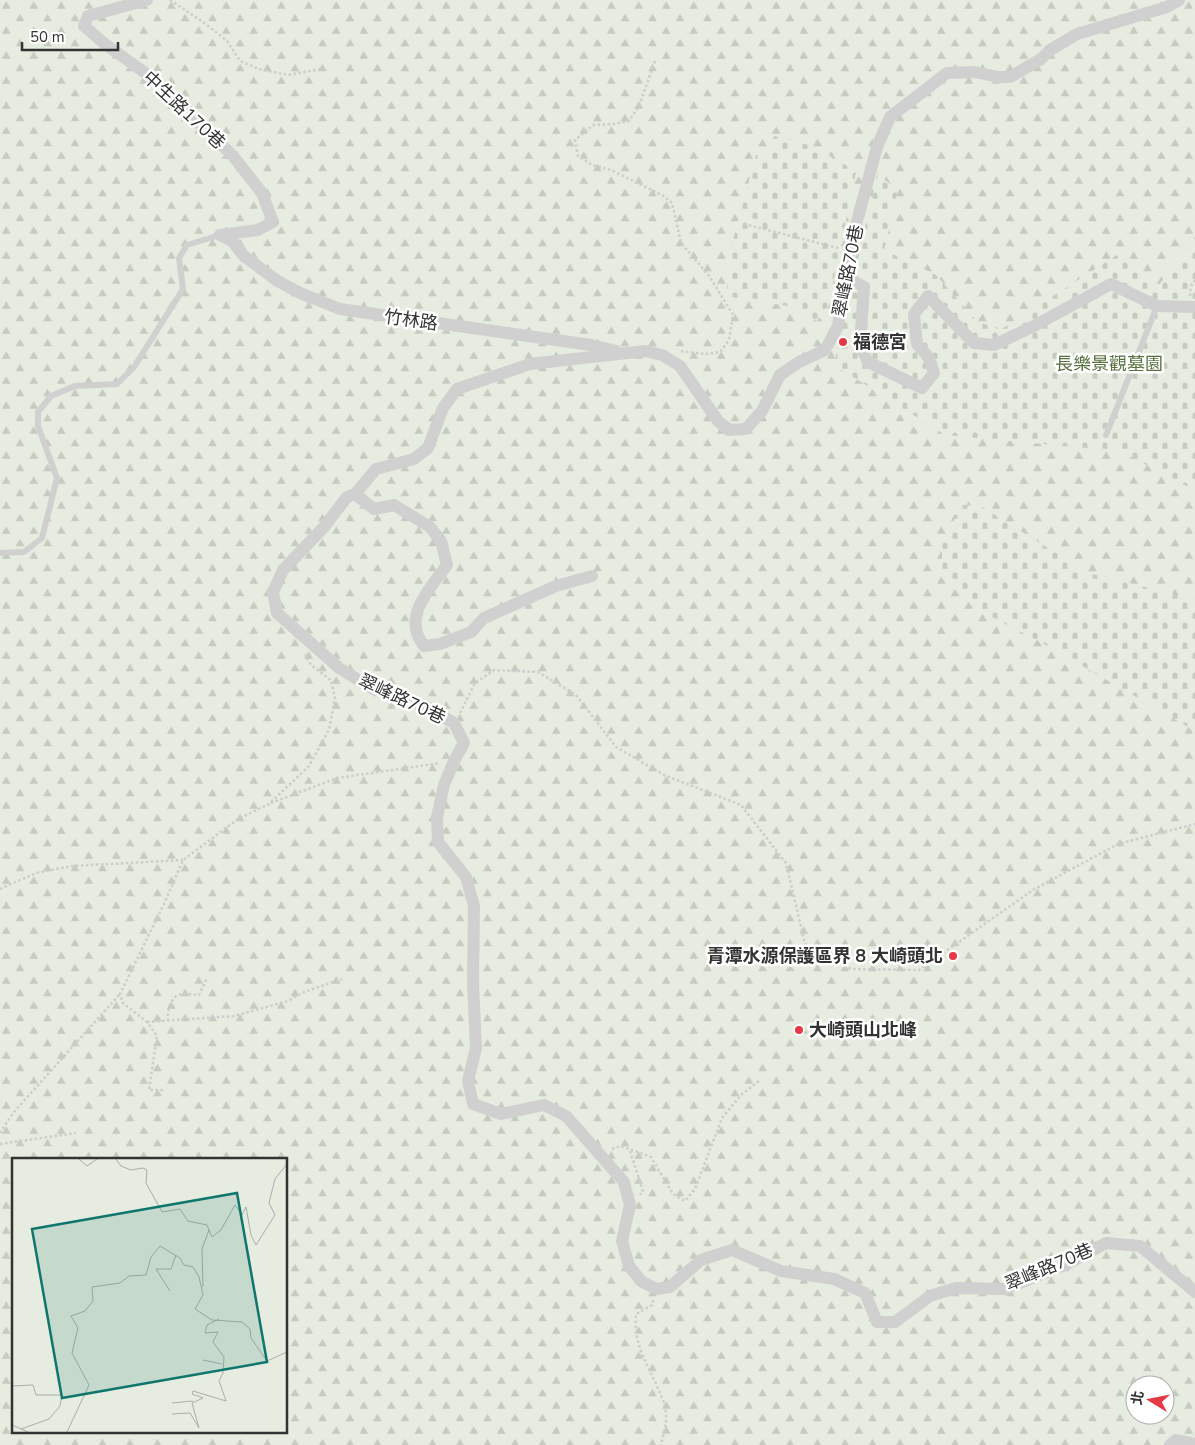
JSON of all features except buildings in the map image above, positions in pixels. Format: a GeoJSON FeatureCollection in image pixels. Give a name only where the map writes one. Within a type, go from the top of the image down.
{"type":"FeatureCollection","features":[{"type":"Feature","properties":{"kind":"street","name":"中生路170巷"},"geometry":{"type":"LineString","coordinates":[[147,0],[88,16],[84,26],[105,44],[155,80],[233,156],[262,193],[273,222],[258,230],[220,235]]}},
{"type":"Feature","properties":{"kind":"street","name":"翠峰路70巷"},"geometry":{"type":"LineString","coordinates":[[1178,0],[1167,7],[1077,34],[1050,50],[1041,59],[1010,77],[998,77],[975,72],[947,73],[890,117],[877,147],[849,251],[838,326],[825,350],[799,362],[780,375],[762,411],[746,429],[728,430],[718,421],[680,366],[662,355],[645,351],[530,364],[457,389],[443,408],[428,448],[414,459],[376,469],[354,494],[347,497],[324,527],[283,570],[273,592],[277,613],[338,668],[373,689],[425,706],[454,723],[464,743],[444,786],[437,817],[438,842],[466,877],[474,906],[473,983],[476,1048],[468,1082],[473,1104],[502,1114],[544,1105],[566,1116],[624,1182],[630,1205],[622,1241],[629,1266],[640,1281],[656,1289],[670,1287],[701,1260],[732,1250],[781,1271],[834,1279],[865,1293],[877,1322],[895,1322],[930,1296],[956,1288],[1005,1289],[1066,1264],[1106,1243],[1140,1246],[1195,1292]]}},
{"type":"Feature","properties":{"kind":"street","name":"竹林路"},"geometry":{"type":"LineString","coordinates":[[220,235],[232,241],[244,256],[276,280],[300,293],[340,309],[591,345],[623,353]]}},
{"type":"Feature","properties":{"kind":"street"},"geometry":{"type":"LineString","coordinates":[[844,276],[864,287],[860,344],[868,362],[922,388],[934,373],[929,358],[917,344],[914,314],[928,296],[974,343],[994,345],[1034,326],[1111,284],[1157,306],[1195,308]]}},
{"type":"Feature","properties":{"kind":"street"},"geometry":{"type":"LineString","coordinates":[[354,494],[374,509],[394,505],[430,527],[441,541],[447,565],[420,604],[414,619],[417,637],[424,646],[440,644],[471,632],[484,618],[556,586],[592,576]]}},
{"type":"Feature","properties":{"kind":"street"},"geometry":{"type":"LineString","coordinates":[[1170,1445],[1176,1440],[1195,1444]]}},
{"type":"Feature","properties":{"kind":"lane"},"geometry":{"type":"LineString","coordinates":[[0,553],[24,552],[42,538],[57,478],[38,426],[38,412],[51,396],[75,386],[116,384],[134,367],[184,289],[179,258],[187,245],[220,235]]}},
{"type":"Feature","properties":{"kind":"lane"},"geometry":{"type":"LineString","coordinates":[[1106,435],[1157,306]]}},
{"type":"Feature","properties":{"kind":"path"},"geometry":{"type":"LineString","coordinates":[[170,0],[227,41],[240,61],[259,69],[288,75],[321,69]]}},
{"type":"Feature","properties":{"kind":"path"},"geometry":{"type":"LineString","coordinates":[[655,61],[639,106],[629,121],[593,126],[575,140],[578,156],[592,165],[611,170],[662,195],[672,203],[680,243],[710,277],[733,315],[730,340],[720,352],[705,354],[675,350]]}},
{"type":"Feature","properties":{"kind":"path"},"geometry":{"type":"LineString","coordinates":[[744,224],[849,251]]}},
{"type":"Feature","properties":{"kind":"path"},"geometry":{"type":"LineString","coordinates":[[269,804],[309,766],[329,730],[335,698],[331,680],[311,665],[303,652],[304,637]]}},
{"type":"Feature","properties":{"kind":"path"},"geometry":{"type":"LineString","coordinates":[[454,723],[476,683],[494,670],[538,672],[576,696],[616,747],[664,775],[741,805],[786,863],[805,944],[851,969],[919,970],[1033,890],[1118,844],[1195,824]]}},
{"type":"Feature","properties":{"kind":"path"},"geometry":{"type":"LineString","coordinates":[[0,1133],[13,1113],[120,994],[164,904],[183,860],[238,819],[269,804],[337,778],[454,761]]}},
{"type":"Feature","properties":{"kind":"path"},"geometry":{"type":"LineString","coordinates":[[0,889],[36,873],[72,866],[183,860]]}},
{"type":"Feature","properties":{"kind":"path"},"geometry":{"type":"LineString","coordinates":[[168,1021],[167,1012],[174,998],[182,994],[199,995],[207,978]]}},
{"type":"Feature","properties":{"kind":"path"},"geometry":{"type":"LineString","coordinates":[[146,1022],[234,1016],[288,1000],[304,992],[342,979]]}},
{"type":"Feature","properties":{"kind":"path"},"geometry":{"type":"LineString","coordinates":[[120,994],[123,1003],[146,1022],[157,1036],[149,1090],[163,1090]]}},
{"type":"Feature","properties":{"kind":"path"},"geometry":{"type":"LineString","coordinates":[[599,1153],[621,1146],[651,1157],[673,1194],[685,1201],[695,1189],[722,1118],[740,1095],[759,1081]]}},
{"type":"Feature","properties":{"kind":"path"},"geometry":{"type":"LineString","coordinates":[[0,1144],[76,1133]]}},
{"type":"Feature","properties":{"kind":"path"},"geometry":{"type":"LineString","coordinates":[[656,1289],[652,1305],[636,1314],[635,1324],[641,1354],[663,1399],[666,1415],[661,1445]]}},
{"type":"Feature","properties":{"kind":"green space"},"geometry":{"type":"Polygon","coordinates":[[[0,0],[1195,0],[1195,1445],[0,1445],[0,0]]]}},
{"type":"Feature","properties":{"kind":"green space"},"geometry":{"type":"Polygon","coordinates":[[[774,136],[813,146],[856,172],[828,306],[817,321],[794,307],[726,296],[730,251],[756,155],[767,155],[774,136]]]}},
{"type":"Feature","properties":{"kind":"green space","name":"長樂景觀墓園"},"geometry":{"type":"Polygon","coordinates":[[[877,175],[898,189],[884,250],[936,275],[977,321],[1000,330],[1117,255],[1159,285],[1195,237],[1195,493],[1192,489],[1120,451],[945,435],[834,365],[877,175]]]}},
{"type":"Feature","properties":{"kind":"green space"},"geometry":{"type":"Polygon","coordinates":[[[962,505],[981,506],[1088,573],[1195,599],[1195,731],[1046,645],[975,608],[942,578],[942,543],[962,505]]]}},
{"type":"Feature","properties":{"kind":"place","name":"福德宮"},"geometry":{"type":"Point","coordinates":[843,342]}},
{"type":"Feature","properties":{"kind":"place","name":"青潭水源保護區界 8 大崎頭北"},"geometry":{"type":"Point","coordinates":[953,956]}},
{"type":"Feature","properties":{"kind":"place","name":"大崎頭山北峰"},"geometry":{"type":"Point","coordinates":[799,1030]}}]}
